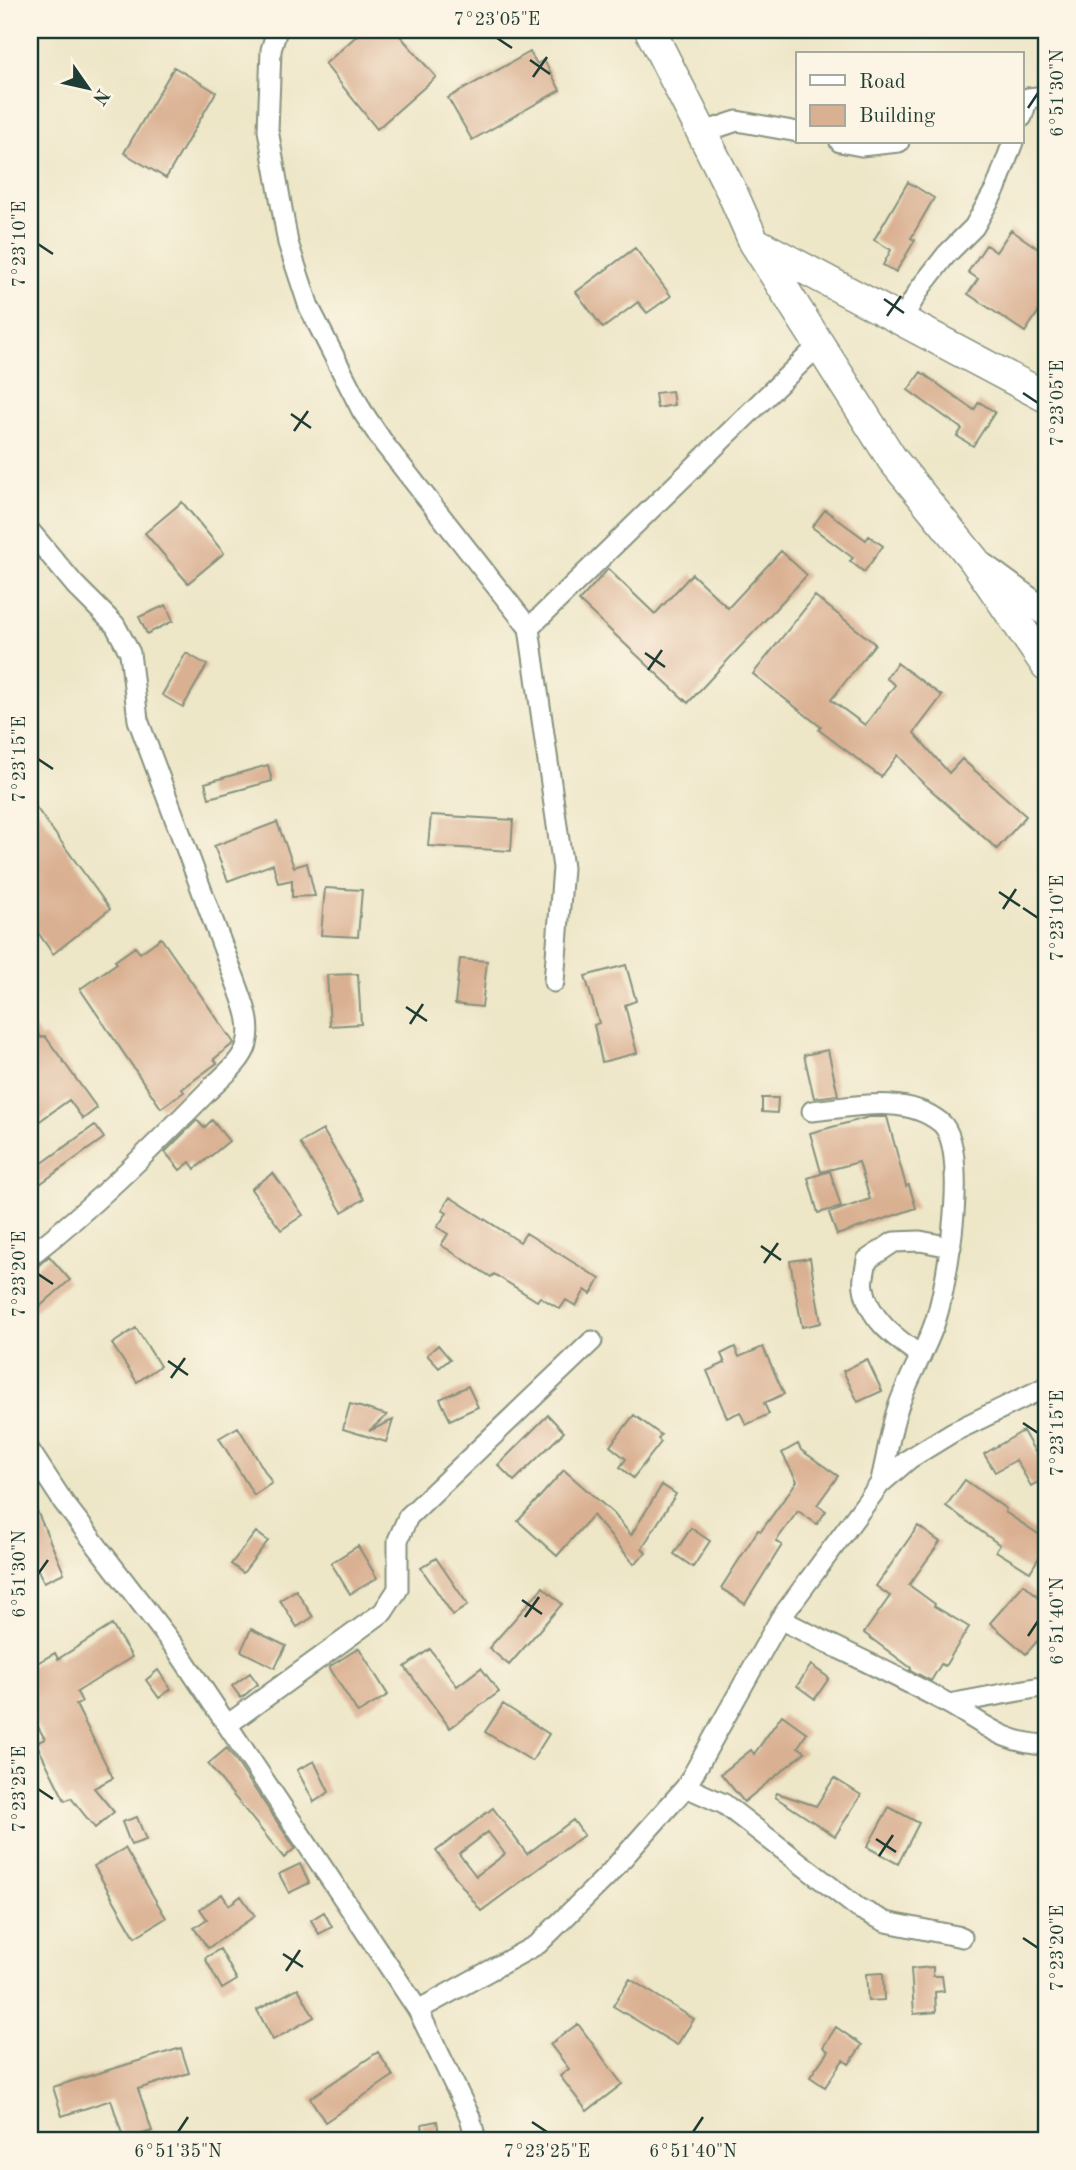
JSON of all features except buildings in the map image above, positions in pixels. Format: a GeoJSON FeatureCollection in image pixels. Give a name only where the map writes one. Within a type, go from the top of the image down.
{"type":"FeatureCollection","features":[{"type":"Feature","properties":{"kind":"main road"},"geometry":{"type":"LineString","coordinates":[[650,30],[754,242],[892,459],[974,560],[1046,666]]}},
{"type":"Feature","properties":{"kind":"main road"},"geometry":{"type":"LineString","coordinates":[[754,242],[1046,397]]}},
{"type":"Feature","properties":{"kind":"main road"},"geometry":{"type":"LineString","coordinates":[[974,560],[1046,613]]}},
{"type":"Feature","properties":{"kind":"street"},"geometry":{"type":"LineString","coordinates":[[277,30],[271,50],[268,130],[288,243],[309,307],[362,411],[385,445],[529,628],[563,869],[554,982]]}},
{"type":"Feature","properties":{"kind":"street"},"geometry":{"type":"LineString","coordinates":[[1024,111],[1028,98],[1046,96]]}},
{"type":"Feature","properties":{"kind":"street"},"geometry":{"type":"LineString","coordinates":[[701,133],[737,121],[796,132]]}},
{"type":"Feature","properties":{"kind":"street"},"geometry":{"type":"LineString","coordinates":[[851,144],[880,144]]}},
{"type":"Feature","properties":{"kind":"street"},"geometry":{"type":"LineString","coordinates":[[901,321],[921,287],[946,255],[974,227],[996,188],[1012,144]]}},
{"type":"Feature","properties":{"kind":"street"},"geometry":{"type":"LineString","coordinates":[[529,628],[819,345]]}},
{"type":"Feature","properties":{"kind":"street"},"geometry":{"type":"LineString","coordinates":[[30,531],[75,585],[115,625],[130,653],[138,720],[236,982],[249,1031],[247,1047],[238,1060],[203,1097],[74,1222],[30,1256]]}},
{"type":"Feature","properties":{"kind":"street"},"geometry":{"type":"LineString","coordinates":[[812,1111],[892,1104],[925,1112],[943,1124],[953,1144],[954,1212],[948,1273],[936,1321],[895,1416],[880,1484]]}},
{"type":"Feature","properties":{"kind":"street"},"geometry":{"type":"LineString","coordinates":[[921,1356],[875,1318],[863,1287],[867,1260],[894,1242],[920,1241],[951,1247]]}},
{"type":"Feature","properties":{"kind":"street"},"geometry":{"type":"LineString","coordinates":[[227,1725],[383,1612],[398,1589],[398,1540],[408,1517],[592,1341]]}},
{"type":"Feature","properties":{"kind":"street"},"geometry":{"type":"LineString","coordinates":[[418,2010],[538,1944],[607,1876],[686,1787],[780,1619],[880,1484],[909,1459],[953,1432],[1046,1387]]}},
{"type":"Feature","properties":{"kind":"street"},"geometry":{"type":"LineString","coordinates":[[30,1451],[64,1503],[177,1650],[418,2010],[470,2117],[476,2140]]}},
{"type":"Feature","properties":{"kind":"street"},"geometry":{"type":"LineString","coordinates":[[780,1619],[949,1704],[996,1733],[1021,1744],[1046,1745]]}},
{"type":"Feature","properties":{"kind":"street"},"geometry":{"type":"LineString","coordinates":[[949,1704],[1046,1686]]}},
{"type":"Feature","properties":{"kind":"street"},"geometry":{"type":"LineString","coordinates":[[686,1787],[724,1804],[858,1908],[886,1922],[962,1937]]}}]}
